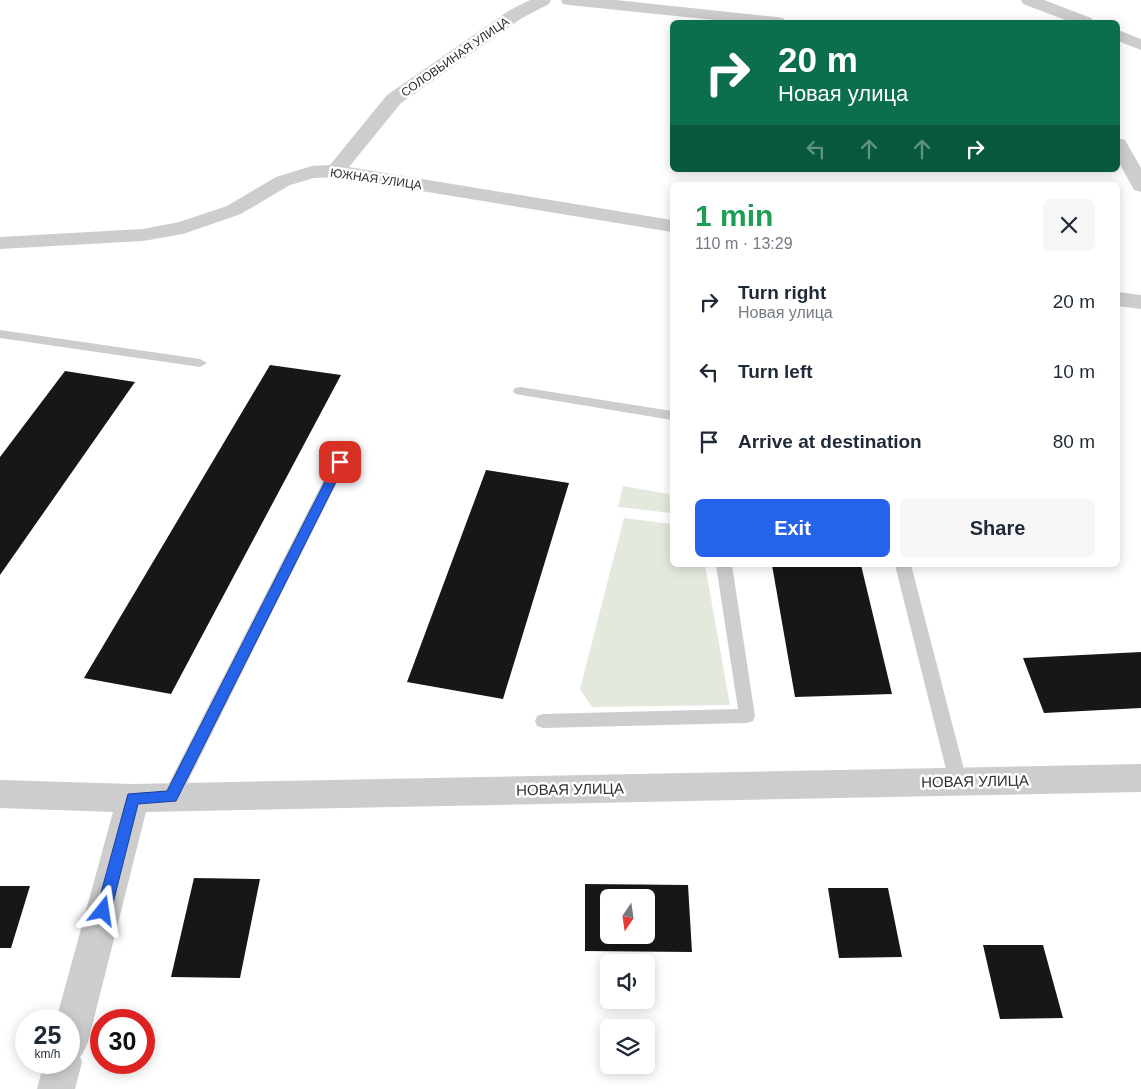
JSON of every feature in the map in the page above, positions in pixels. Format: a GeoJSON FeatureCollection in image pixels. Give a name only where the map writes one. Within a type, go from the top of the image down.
{"type":"FeatureCollection","features":[{"type":"Feature","properties":{"kind":"street","name":"СОЛОВЬИНАЯ УЛИЦА"},"geometry":{"type":"LineString","coordinates":[[336,171],[394,99],[516,14],[543,0]]}},
{"type":"Feature","properties":{"kind":"street"},"geometry":{"type":"LineString","coordinates":[[569,0],[759,20]]}},
{"type":"Feature","properties":{"kind":"street"},"geometry":{"type":"LineString","coordinates":[[1038,1],[1076,20]]}},
{"type":"Feature","properties":{"kind":"street"},"geometry":{"type":"LineString","coordinates":[[1120,36],[1141,45]]}},
{"type":"Feature","properties":{"kind":"street"},"geometry":{"type":"LineString","coordinates":[[1120,148],[1141,186]]}},
{"type":"Feature","properties":{"kind":"street","name":"ЮЖНАЯ УЛИЦА"},"geometry":{"type":"LineString","coordinates":[[0,243],[143,235],[183,228],[234,210],[283,181],[312,172],[336,171],[670,226]]}},
{"type":"Feature","properties":{"kind":"street"},"geometry":{"type":"LineString","coordinates":[[1120,299],[1141,302]]}},
{"type":"Feature","properties":{"kind":"street","name":"НОВАЯ УЛИЦА"},"geometry":{"type":"LineString","coordinates":[[0,794],[133,798],[1141,778]]}},
{"type":"Feature","properties":{"kind":"street"},"geometry":{"type":"LineString","coordinates":[[78,1009],[133,798]]}},
{"type":"Feature","properties":{"kind":"street"},"geometry":{"type":"LineString","coordinates":[[56,1089],[60,1074]]}},
{"type":"Feature","properties":{"kind":"lane"},"geometry":{"type":"LineString","coordinates":[[0,334],[200,363]]}},
{"type":"Feature","properties":{"kind":"lane"},"geometry":{"type":"LineString","coordinates":[[520,391],[670,416]]}},
{"type":"Feature","properties":{"kind":"lane"},"geometry":{"type":"LineString","coordinates":[[171,797],[340,462]]}},
{"type":"Feature","properties":{"kind":"lane"},"geometry":{"type":"LineString","coordinates":[[543,721],[747,716],[724,567]]}},
{"type":"Feature","properties":{"kind":"lane"},"geometry":{"type":"LineString","coordinates":[[904,567],[958,781]]}},
{"type":"Feature","properties":{"kind":"shaded area"},"geometry":{"type":"Polygon","coordinates":[[[623,486],[669,494],[670,513],[618,507],[623,486]]]}},
{"type":"Feature","properties":{"kind":"shaded area"},"geometry":{"type":"Polygon","coordinates":[[[624,518],[670,524],[670,567],[705,567],[730,705],[592,707],[580,689],[624,518]]]}},
{"type":"Feature","properties":{"kind":"building"},"geometry":{"type":"Polygon","coordinates":[[[270,365],[341,375],[171,694],[84,678],[270,365]]]}},
{"type":"Feature","properties":{"kind":"building"},"geometry":{"type":"Polygon","coordinates":[[[65,371],[135,382],[0,575],[0,457],[65,371]]]}},
{"type":"Feature","properties":{"kind":"building"},"geometry":{"type":"Polygon","coordinates":[[[486,470],[569,483],[503,699],[407,682],[486,470]]]}},
{"type":"Feature","properties":{"kind":"building"},"geometry":{"type":"Polygon","coordinates":[[[772,567],[861,567],[892,694],[795,697],[772,567]]]}},
{"type":"Feature","properties":{"kind":"building"},"geometry":{"type":"Polygon","coordinates":[[[1141,652],[1141,708],[1044,713],[1023,658],[1141,652]]]}},
{"type":"Feature","properties":{"kind":"building"},"geometry":{"type":"Polygon","coordinates":[[[194,878],[260,879],[240,978],[171,977],[194,878]]]}},
{"type":"Feature","properties":{"kind":"building"},"geometry":{"type":"Polygon","coordinates":[[[585,884],[688,885],[692,952],[585,951],[585,884]]]}},
{"type":"Feature","properties":{"kind":"building"},"geometry":{"type":"Polygon","coordinates":[[[0,886],[30,886],[11,948],[0,948],[0,886]]]}},
{"type":"Feature","properties":{"kind":"building"},"geometry":{"type":"Polygon","coordinates":[[[828,888],[888,888],[902,957],[839,958],[828,888]]]}},
{"type":"Feature","properties":{"kind":"building"},"geometry":{"type":"Polygon","coordinates":[[[983,945],[1043,945],[1063,1018],[1000,1019],[983,945]]]}},
{"type":"Feature","properties":{"kind":"route"},"geometry":{"type":"LineString","coordinates":[[103,911],[133,798],[171,797],[340,462]]}}]}
